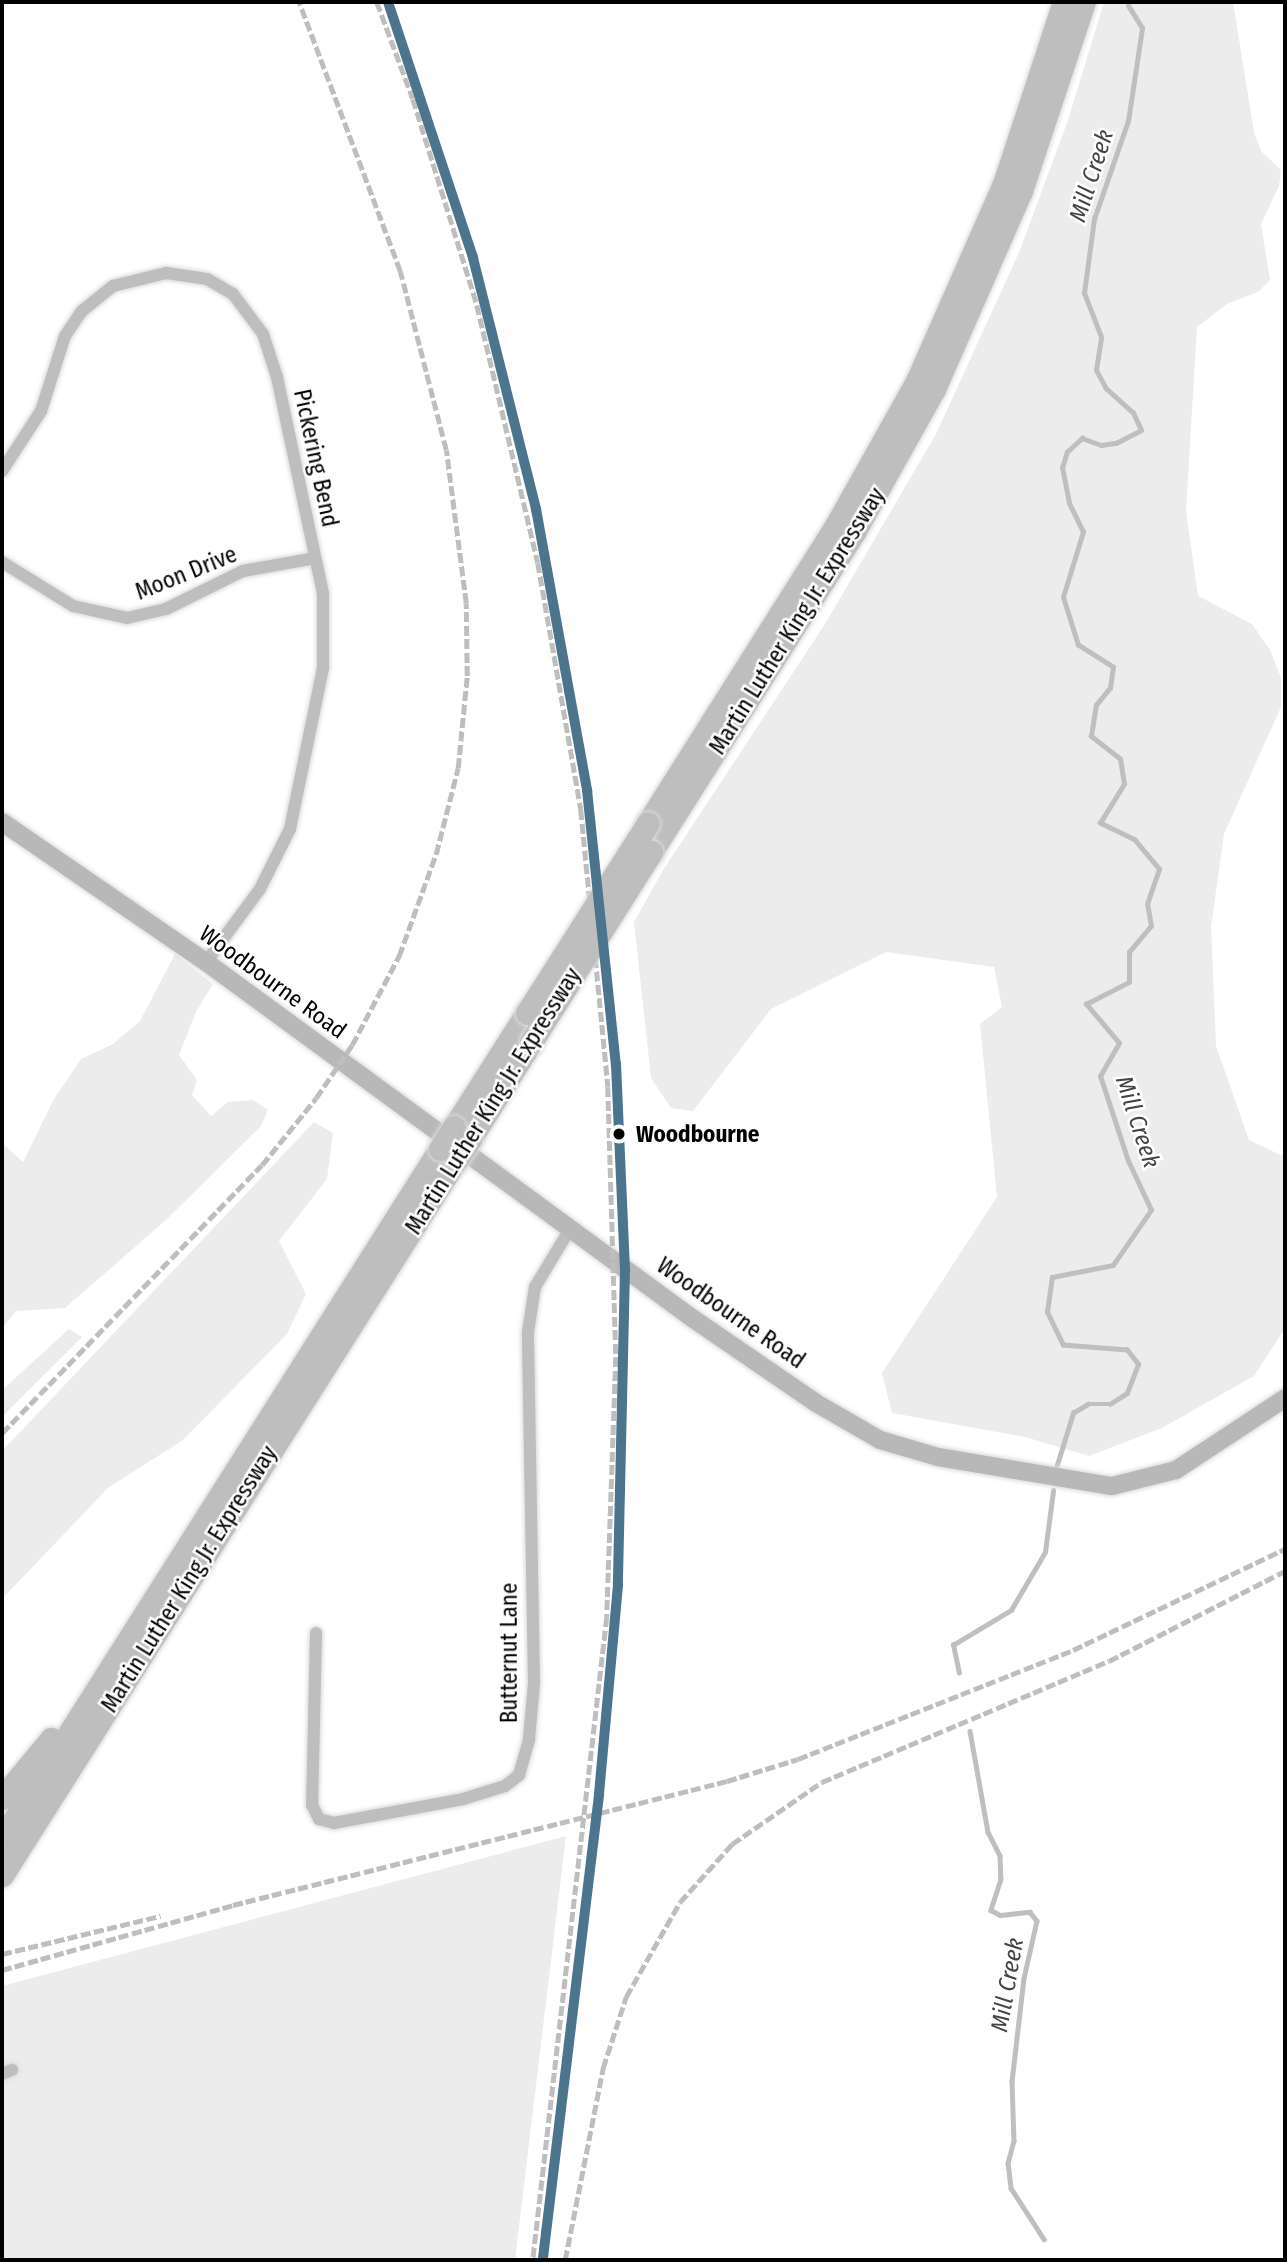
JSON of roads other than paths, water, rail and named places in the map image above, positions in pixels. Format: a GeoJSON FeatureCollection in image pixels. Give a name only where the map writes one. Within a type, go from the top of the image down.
{"type":"FeatureCollection","features":[{"type":"Feature","properties":{"kind":"highway","name":"Martin Luther King Jr. Expressway"},"geometry":{"type":"LineString","coordinates":[[2,1875],[462,1133],[527,1013],[838,522],[917,381],[1004,184],[1064,2]]}},
{"type":"Feature","properties":{"kind":"highway","name":"Martin Luther King Jr. Expressway"},"geometry":{"type":"LineString","coordinates":[[462,1133],[531,1042],[854,532],[934,389],[1021,191],[1084,2]]}},
{"type":"Feature","properties":{"kind":"highway","name":"Martin Luther King Jr. Expressway"},"geometry":{"type":"LineString","coordinates":[[2,1839],[111,1667],[448,1155]]}},
{"type":"Feature","properties":{"kind":"highway"},"geometry":{"type":"LineString","coordinates":[[2,1798],[111,1667]]}},
{"type":"Feature","properties":{"kind":"main road","name":"Woodbourne Road"},"geometry":{"type":"LineString","coordinates":[[2,822],[206,962],[570,1229],[816,1403],[904,1449],[1112,1486],[1176,1470],[1285,1398]]}},
{"type":"Feature","properties":{"kind":"main road"},"geometry":{"type":"LineString","coordinates":[[1229,1436],[1285,1414]]}},
{"type":"Feature","properties":{"kind":"street","name":"Pickering Bend"},"geometry":{"type":"LineString","coordinates":[[2,471],[41,411],[60,348],[82,311],[126,280],[192,275],[233,294],[264,334],[277,377],[316,558],[323,594],[325,645],[297,807],[266,878],[206,962]]}},
{"type":"Feature","properties":{"kind":"street","name":"Moon Drive"},"geometry":{"type":"LineString","coordinates":[[2,562],[73,606],[127,618],[166,609],[243,571],[316,558]]}},
{"type":"Feature","properties":{"kind":"street","name":"Butternut Lane"},"geometry":{"type":"LineString","coordinates":[[316,1633],[312,1805],[319,1819],[334,1823],[463,1798],[505,1786],[519,1775],[529,1739],[534,1683],[528,1332],[535,1287],[570,1229]]}},
{"type":"Feature","properties":{"kind":"waterway","name":"Mill Creek"},"geometry":{"type":"LineString","coordinates":[[1056,1468],[1073,1413],[1088,1404],[1110,1404],[1127,1393],[1138,1364],[1127,1350],[1063,1345],[1047,1312],[1052,1277],[1113,1265],[1151,1210],[1128,1161],[1100,1076],[1119,1043],[1086,1004],[1129,982],[1129,952],[1151,926],[1147,904],[1159,869],[1135,840],[1100,823],[1124,784],[1120,759],[1091,736],[1096,705],[1110,688],[1113,667],[1078,645],[1063,597],[1083,532],[1069,503],[1062,468],[1067,452],[1082,438],[1101,445],[1116,443],[1141,430],[1133,413],[1106,389],[1096,370],[1101,337],[1084,293],[1094,219],[1128,121],[1142,28],[1128,6]]}},
{"type":"Feature","properties":{"kind":"waterway","name":"Mill Creek"},"geometry":{"type":"LineString","coordinates":[[959,1673],[953,1645],[1011,1610],[1045,1552],[1053,1491]]}},
{"type":"Feature","properties":{"kind":"waterway","name":"Mill Creek"},"geometry":{"type":"LineString","coordinates":[[970,1731],[988,1832],[1000,1856],[1001,1879],[991,1910],[1000,1915],[1030,1912],[1037,1921],[1024,1978],[1012,2081],[1014,2141],[1008,2163],[1011,2188],[1044,2239]]}},
{"type":"Feature","properties":{"kind":"railway"},"geometry":{"type":"LineString","coordinates":[[2,1433],[262,1165],[316,1098],[352,1045],[399,956],[436,854],[458,768],[467,676],[466,603],[446,450],[400,271],[299,2]]}},
{"type":"Feature","properties":{"kind":"railway"},"geometry":{"type":"LineString","coordinates":[[377,2],[413,99],[477,305],[538,563],[581,810],[608,1087],[616,1357],[607,1617],[533,2260]]}},
{"type":"Feature","properties":{"kind":"railway"},"geometry":{"type":"LineString","coordinates":[[2,1970],[233,1905],[727,1781],[798,1759],[1073,1650],[1285,1549]]}},
{"type":"Feature","properties":{"kind":"railway"},"geometry":{"type":"LineString","coordinates":[[565,2260],[603,2068],[626,1997],[680,1902],[732,1844],[822,1782],[1109,1661],[1285,1571]]}},
{"type":"Feature","properties":{"kind":"railway"},"geometry":{"type":"LineString","coordinates":[[2,1954],[160,1916]]}},
{"type":"Feature","properties":{"kind":"place","name":"Woodbourne"},"geometry":{"type":"Point","coordinates":[619,1134]}}]}
